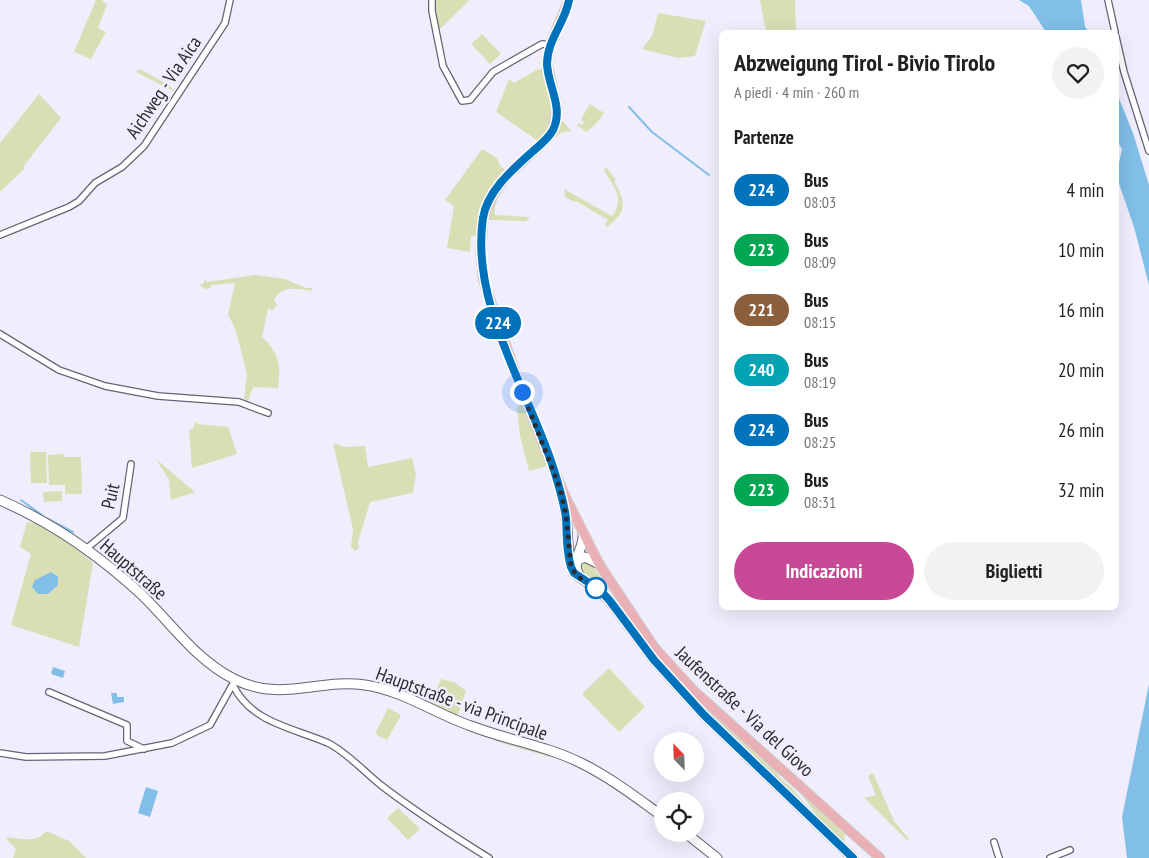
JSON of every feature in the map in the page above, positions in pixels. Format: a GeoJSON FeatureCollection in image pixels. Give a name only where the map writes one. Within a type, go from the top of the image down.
{"type":"FeatureCollection","features":[{"type":"Feature","properties":{"kind":"main road","name":"Jaufenstraße - Via del Giovo"},"geometry":{"type":"LineString","coordinates":[[569,0],[550,44],[548,69],[556,98],[557,119],[547,139],[513,169],[492,196],[483,218],[481,253],[483,280],[522,392],[586,541],[642,632],[692,689],[880,858]]}},
{"type":"Feature","properties":{"kind":"street","name":"Aichweg - Via Aica"},"geometry":{"type":"LineString","coordinates":[[0,235],[69,207],[78,201],[95,183],[122,167],[144,146],[225,23],[230,0]]}},
{"type":"Feature","properties":{"kind":"street"},"geometry":{"type":"LineString","coordinates":[[432,0],[432,11],[443,66],[462,101],[470,100],[493,72],[542,44],[550,44]]}},
{"type":"Feature","properties":{"kind":"street"},"geometry":{"type":"LineString","coordinates":[[1108,0],[1115,30]]}},
{"type":"Feature","properties":{"kind":"street"},"geometry":{"type":"LineString","coordinates":[[1119,50],[1149,151]]}},
{"type":"Feature","properties":{"kind":"street"},"geometry":{"type":"LineString","coordinates":[[0,334],[59,370],[105,386],[158,396],[239,402],[268,413]]}},
{"type":"Feature","properties":{"kind":"street","name":"Puit"},"geometry":{"type":"LineString","coordinates":[[86,549],[123,518],[131,464]]}},
{"type":"Feature","properties":{"kind":"street"},"geometry":{"type":"LineString","coordinates":[[554,467],[566,515],[568,557],[572,570],[610,601],[654,660],[698,709],[853,858]]}},
{"type":"Feature","properties":{"kind":"street","name":"Hauptstraße"},"geometry":{"type":"LineString","coordinates":[[0,500],[34,516],[86,549],[141,595],[203,659],[233,683]]}},
{"type":"Feature","properties":{"kind":"street"},"geometry":{"type":"LineString","coordinates":[[568,557],[573,544],[586,541]]}},
{"type":"Feature","properties":{"kind":"street"},"geometry":{"type":"LineString","coordinates":[[581,578],[576,565],[586,541]]}},
{"type":"Feature","properties":{"kind":"street"},"geometry":{"type":"LineString","coordinates":[[576,565],[578,560],[585,557],[599,564]]}},
{"type":"Feature","properties":{"kind":"street"},"geometry":{"type":"LineString","coordinates":[[0,753],[26,757],[106,756],[172,742],[210,725],[233,683]]}},
{"type":"Feature","properties":{"kind":"street"},"geometry":{"type":"LineString","coordinates":[[233,683],[238,694],[262,716],[275,724],[336,748],[397,798],[489,858]]}},
{"type":"Feature","properties":{"kind":"street","name":"Hauptstraße - via Principale"},"geometry":{"type":"LineString","coordinates":[[233,683],[278,690],[351,684],[379,687],[472,727],[582,764],[654,811]]}},
{"type":"Feature","properties":{"kind":"street"},"geometry":{"type":"LineString","coordinates":[[49,692],[127,725],[127,741],[144,749]]}},
{"type":"Feature","properties":{"kind":"street"},"geometry":{"type":"LineString","coordinates":[[697,842],[717,858]]}},
{"type":"Feature","properties":{"kind":"street"},"geometry":{"type":"LineString","coordinates":[[994,842],[999,858]]}},
{"type":"Feature","properties":{"kind":"street"},"geometry":{"type":"LineString","coordinates":[[1050,858],[1070,850]]}},
{"type":"Feature","properties":{"kind":"green space"},"geometry":{"type":"Polygon","coordinates":[[[96,0],[102,0],[107,5],[98,28],[106,32],[91,59],[74,52],[96,0]]]}},
{"type":"Feature","properties":{"kind":"green space"},"geometry":{"type":"Polygon","coordinates":[[[434,0],[470,0],[439,30],[434,12],[434,0]]]}},
{"type":"Feature","properties":{"kind":"green space"},"geometry":{"type":"Polygon","coordinates":[[[760,0],[795,0],[796,30],[766,30],[760,0]]]}},
{"type":"Feature","properties":{"kind":"green space"},"geometry":{"type":"Polygon","coordinates":[[[658,13],[706,21],[695,56],[678,58],[642,49],[652,36],[658,13]]]}},
{"type":"Feature","properties":{"kind":"green space"},"geometry":{"type":"Polygon","coordinates":[[[482,34],[501,54],[490,64],[471,44],[482,34]]]}},
{"type":"Feature","properties":{"kind":"green space"},"geometry":{"type":"Polygon","coordinates":[[[544,68],[551,98],[552,115],[550,123],[538,141],[496,112],[509,79],[514,83],[536,70],[544,68]]]}},
{"type":"Feature","properties":{"kind":"green space"},"geometry":{"type":"Polygon","coordinates":[[[140,69],[170,86],[175,92],[136,72],[140,69]]]}},
{"type":"Feature","properties":{"kind":"green space"},"geometry":{"type":"Polygon","coordinates":[[[39,94],[61,118],[23,167],[25,168],[0,192],[0,143],[39,94]]]}},
{"type":"Feature","properties":{"kind":"green space"},"geometry":{"type":"Polygon","coordinates":[[[590,104],[604,113],[595,125],[586,132],[577,125],[584,123],[581,119],[590,104]]]}},
{"type":"Feature","properties":{"kind":"green space"},"geometry":{"type":"Polygon","coordinates":[[[560,121],[563,121],[571,131],[562,132],[539,152],[555,133],[560,121]]]}},
{"type":"Feature","properties":{"kind":"green space"},"geometry":{"type":"Polygon","coordinates":[[[482,149],[497,158],[500,166],[506,170],[487,195],[480,209],[478,235],[471,236],[470,252],[447,248],[454,206],[445,200],[482,149]]]}},
{"type":"Feature","properties":{"kind":"green space"},"geometry":{"type":"Polygon","coordinates":[[[606,167],[616,180],[614,181],[621,195],[623,205],[619,216],[607,227],[605,224],[608,220],[576,201],[574,202],[565,197],[564,189],[612,216],[618,204],[618,198],[604,170],[606,167]]]}},
{"type":"Feature","properties":{"kind":"green space"},"geometry":{"type":"Polygon","coordinates":[[[517,172],[501,192],[496,204],[495,215],[530,217],[526,221],[488,220],[490,206],[498,193],[517,172]]]}},
{"type":"Feature","properties":{"kind":"green space"},"geometry":{"type":"Polygon","coordinates":[[[255,275],[285,279],[306,288],[312,288],[313,291],[286,290],[277,295],[274,300],[277,305],[273,310],[268,308],[262,337],[272,348],[278,360],[278,388],[253,387],[248,401],[244,399],[247,374],[235,328],[228,315],[235,283],[211,285],[211,288],[205,289],[198,284],[203,284],[205,279],[207,282],[255,275]]]}},
{"type":"Feature","properties":{"kind":"green space"},"geometry":{"type":"Polygon","coordinates":[[[522,403],[548,466],[529,471],[520,436],[517,408],[522,403]]]}},
{"type":"Feature","properties":{"kind":"green space"},"geometry":{"type":"Polygon","coordinates":[[[195,421],[197,424],[228,427],[237,454],[192,468],[189,430],[193,429],[195,421]]]}},
{"type":"Feature","properties":{"kind":"green space"},"geometry":{"type":"Polygon","coordinates":[[[333,443],[344,447],[365,446],[368,467],[412,458],[416,474],[413,493],[370,502],[358,542],[359,548],[355,551],[351,547],[353,529],[333,443]]]}},
{"type":"Feature","properties":{"kind":"green space"},"geometry":{"type":"Polygon","coordinates":[[[30,452],[46,452],[47,483],[31,483],[30,452]]]}},
{"type":"Feature","properties":{"kind":"green space"},"geometry":{"type":"Polygon","coordinates":[[[64,454],[64,457],[81,457],[82,494],[65,494],[65,485],[49,485],[48,455],[64,454]]]}},
{"type":"Feature","properties":{"kind":"green space"},"geometry":{"type":"Polygon","coordinates":[[[156,459],[195,492],[171,500],[169,480],[156,459]]]}},
{"type":"Feature","properties":{"kind":"green space"},"geometry":{"type":"Polygon","coordinates":[[[62,491],[62,501],[44,502],[43,492],[62,491]]]}},
{"type":"Feature","properties":{"kind":"green space"},"geometry":{"type":"Polygon","coordinates":[[[27,522],[40,524],[74,546],[93,563],[79,647],[11,625],[31,554],[20,547],[27,522]]]}},
{"type":"Feature","properties":{"kind":"green space"},"geometry":{"type":"Polygon","coordinates":[[[584,560],[592,565],[612,595],[612,598],[607,589],[580,572],[579,564],[584,560]]]}},
{"type":"Feature","properties":{"kind":"green space"},"geometry":{"type":"Polygon","coordinates":[[[609,668],[645,707],[619,732],[582,694],[609,668]]]}},
{"type":"Feature","properties":{"kind":"green space"},"geometry":{"type":"Polygon","coordinates":[[[441,679],[454,682],[466,691],[457,718],[429,706],[441,679]]]}},
{"type":"Feature","properties":{"kind":"green space"},"geometry":{"type":"Polygon","coordinates":[[[684,687],[775,769],[780,778],[792,788],[823,827],[700,707],[684,687]]]}},
{"type":"Feature","properties":{"kind":"green space"},"geometry":{"type":"Polygon","coordinates":[[[388,708],[401,715],[387,740],[375,734],[388,708]]]}},
{"type":"Feature","properties":{"kind":"green space"},"geometry":{"type":"Polygon","coordinates":[[[497,738],[555,753],[553,758],[495,741],[497,738]]]}},
{"type":"Feature","properties":{"kind":"green space"},"geometry":{"type":"Polygon","coordinates":[[[873,773],[894,821],[909,839],[907,840],[864,798],[876,795],[868,776],[873,773]]]}},
{"type":"Feature","properties":{"kind":"green space"},"geometry":{"type":"Polygon","coordinates":[[[798,790],[845,832],[844,844],[831,834],[798,790]]]}},
{"type":"Feature","properties":{"kind":"green space"},"geometry":{"type":"Polygon","coordinates":[[[398,808],[420,829],[408,840],[387,818],[398,808]]]}},
{"type":"Feature","properties":{"kind":"green space"},"geometry":{"type":"Polygon","coordinates":[[[46,831],[69,841],[86,858],[13,858],[16,849],[5,837],[32,839],[38,838],[46,831]]]}},
{"type":"Feature","properties":{"kind":"water"},"geometry":{"type":"Polygon","coordinates":[[[1019,0],[1081,0],[1085,27],[1087,30],[1045,30],[1029,6],[1019,0]]]}},
{"type":"Feature","properties":{"kind":"water"},"geometry":{"type":"Polygon","coordinates":[[[1119,98],[1133,133],[1149,185],[1149,285],[1134,227],[1119,184],[1119,163],[1122,149],[1119,144],[1119,98]]]}},
{"type":"Feature","properties":{"kind":"water"},"geometry":{"type":"Polygon","coordinates":[[[51,572],[58,577],[58,585],[48,594],[38,594],[32,587],[35,580],[51,572]]]}},
{"type":"Feature","properties":{"kind":"water"},"geometry":{"type":"Polygon","coordinates":[[[53,667],[65,671],[63,678],[51,674],[53,667]]]}},
{"type":"Feature","properties":{"kind":"water"},"geometry":{"type":"Polygon","coordinates":[[[1149,684],[1149,858],[1127,858],[1122,817],[1149,684]]]}},
{"type":"Feature","properties":{"kind":"water"},"geometry":{"type":"Polygon","coordinates":[[[111,693],[117,693],[117,697],[124,697],[124,702],[113,704],[111,693]]]}},
{"type":"Feature","properties":{"kind":"water"},"geometry":{"type":"Polygon","coordinates":[[[146,787],[158,791],[150,817],[138,813],[146,787]]]}},
{"type":"Feature","properties":{"kind":"waterway"},"geometry":{"type":"LineString","coordinates":[[629,107],[652,132],[709,175]]}},
{"type":"Feature","properties":{"kind":"waterway"},"geometry":{"type":"LineString","coordinates":[[21,500],[42,515]]}},
{"type":"Feature","properties":{"kind":"waterway"},"geometry":{"type":"LineString","coordinates":[[46,518],[73,532]]}},
{"type":"Feature","properties":{"kind":"bus line","name":"224"},"geometry":{"type":"LineString","coordinates":[[569,0],[566,11],[550,44],[547,63],[557,108],[557,119],[547,139],[513,169],[492,196],[483,218],[481,253],[483,280],[522,392],[554,467],[566,515],[568,557],[571,567],[577,576],[600,590],[610,601],[654,660],[704,715],[853,858]]}},
{"type":"Feature","properties":{"kind":"route"},"geometry":{"type":"LineString","coordinates":[[522,392],[554,467],[560,488],[566,515],[568,557],[571,567],[577,576],[596,588]]}}]}
